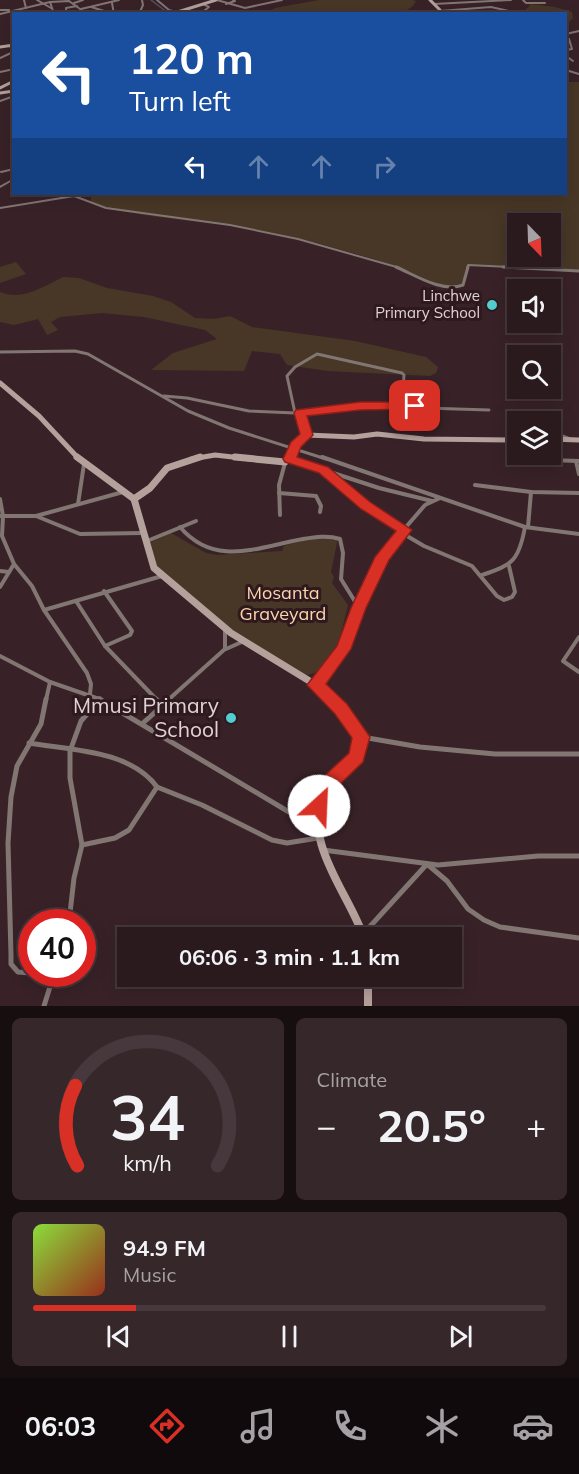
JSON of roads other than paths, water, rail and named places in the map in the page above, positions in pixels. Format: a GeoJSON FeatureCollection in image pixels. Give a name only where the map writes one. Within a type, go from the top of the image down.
{"type":"FeatureCollection","features":[{"type":"Feature","properties":{"kind":"street"},"geometry":{"type":"LineString","coordinates":[[24,0],[26,8]]}},
{"type":"Feature","properties":{"kind":"street"},"geometry":{"type":"LineString","coordinates":[[37,0],[51,8]]}},
{"type":"Feature","properties":{"kind":"street"},"geometry":{"type":"LineString","coordinates":[[0,10],[13,10],[50,1],[68,0],[84,12]]}},
{"type":"Feature","properties":{"kind":"street"},"geometry":{"type":"LineString","coordinates":[[74,3],[83,0]]}},
{"type":"Feature","properties":{"kind":"street"},"geometry":{"type":"LineString","coordinates":[[63,12],[66,8],[87,7],[119,0]]}},
{"type":"Feature","properties":{"kind":"street"},"geometry":{"type":"LineString","coordinates":[[157,0],[169,10],[177,12],[217,0],[245,8],[282,0]]}},
{"type":"Feature","properties":{"kind":"street"},"geometry":{"type":"LineString","coordinates":[[225,4],[235,1],[233,0]]}},
{"type":"Feature","properties":{"kind":"street"},"geometry":{"type":"LineString","coordinates":[[430,0],[438,12],[462,8],[497,7],[510,12]]}},
{"type":"Feature","properties":{"kind":"street"},"geometry":{"type":"LineString","coordinates":[[434,4],[511,0]]}},
{"type":"Feature","properties":{"kind":"street"},"geometry":{"type":"LineString","coordinates":[[523,0],[528,3],[545,3]]}},
{"type":"Feature","properties":{"kind":"street"},"geometry":{"type":"LineString","coordinates":[[50,1],[53,12]]}},
{"type":"Feature","properties":{"kind":"street"},"geometry":{"type":"LineString","coordinates":[[112,3],[114,12]]}},
{"type":"Feature","properties":{"kind":"street"},"geometry":{"type":"LineString","coordinates":[[202,3],[210,7],[202,12]]}},
{"type":"Feature","properties":{"kind":"street"},"geometry":{"type":"LineString","coordinates":[[457,4],[462,8]]}},
{"type":"Feature","properties":{"kind":"street"},"geometry":{"type":"LineString","coordinates":[[87,7],[94,7],[103,12]]}},
{"type":"Feature","properties":{"kind":"street"},"geometry":{"type":"LineString","coordinates":[[0,10],[8,12]]}},
{"type":"Feature","properties":{"kind":"street"},"geometry":{"type":"LineString","coordinates":[[0,14],[13,10]]}},
{"type":"Feature","properties":{"kind":"street"},"geometry":{"type":"LineString","coordinates":[[567,38],[572,49],[567,50]]}},
{"type":"Feature","properties":{"kind":"street"},"geometry":{"type":"LineString","coordinates":[[0,47],[12,46]]}},
{"type":"Feature","properties":{"kind":"street"},"geometry":{"type":"LineString","coordinates":[[567,57],[573,61]]}},
{"type":"Feature","properties":{"kind":"street"},"geometry":{"type":"LineString","coordinates":[[0,208],[65,195]]}},
{"type":"Feature","properties":{"kind":"street"},"geometry":{"type":"LineString","coordinates":[[73,195],[106,208],[230,225],[326,245],[387,263],[439,285],[455,288],[463,285],[468,265],[579,271]]}},
{"type":"Feature","properties":{"kind":"street"},"geometry":{"type":"LineString","coordinates":[[0,352],[75,351],[88,354],[163,396],[220,424],[526,527],[579,534]]}},
{"type":"Feature","properties":{"kind":"street"},"geometry":{"type":"LineString","coordinates":[[307,435],[287,375],[295,367],[317,354],[402,373],[404,375],[402,406]]}},
{"type":"Feature","properties":{"kind":"street"},"geometry":{"type":"LineString","coordinates":[[2,387],[39,416],[84,464],[135,499],[154,568],[244,642],[316,685],[341,709],[361,737],[420,747],[495,754],[579,754]]}},
{"type":"Feature","properties":{"kind":"street"},"geometry":{"type":"LineString","coordinates":[[163,396],[188,398],[249,411],[298,413],[360,406],[489,410]]}},
{"type":"Feature","properties":{"kind":"street"},"geometry":{"type":"LineString","coordinates":[[280,515],[279,493],[287,460],[293,448],[307,435],[354,437],[377,434],[424,439],[507,440]]}},
{"type":"Feature","properties":{"kind":"street"},"geometry":{"type":"LineString","coordinates":[[561,435],[570,439]]}},
{"type":"Feature","properties":{"kind":"street"},"geometry":{"type":"LineString","coordinates":[[561,439],[579,440]]}},
{"type":"Feature","properties":{"kind":"street"},"geometry":{"type":"LineString","coordinates":[[135,499],[150,488],[167,468],[193,458],[215,455],[287,460],[379,488],[432,501]]}},
{"type":"Feature","properties":{"kind":"street"},"geometry":{"type":"LineString","coordinates":[[561,460],[578,461],[579,474]]}},
{"type":"Feature","properties":{"kind":"street"},"geometry":{"type":"LineString","coordinates":[[78,504],[84,464]]}},
{"type":"Feature","properties":{"kind":"street"},"geometry":{"type":"LineString","coordinates":[[324,470],[365,506],[424,546],[472,566],[500,598],[509,600],[515,592],[509,566]]}},
{"type":"Feature","properties":{"kind":"street"},"geometry":{"type":"LineString","coordinates":[[475,485],[531,492],[579,493]]}},
{"type":"Feature","properties":{"kind":"street"},"geometry":{"type":"LineString","coordinates":[[2,516],[36,516],[126,491]]}},
{"type":"Feature","properties":{"kind":"street"},"geometry":{"type":"LineString","coordinates":[[482,575],[509,566],[522,545],[531,492]]}},
{"type":"Feature","properties":{"kind":"street"},"geometry":{"type":"LineString","coordinates":[[279,493],[316,496],[320,500],[320,512]]}},
{"type":"Feature","properties":{"kind":"street"},"geometry":{"type":"LineString","coordinates":[[316,685],[344,649],[358,608],[382,557],[425,505],[441,498]]}},
{"type":"Feature","properties":{"kind":"street"},"geometry":{"type":"LineString","coordinates":[[0,499],[2,536],[14,564],[32,586],[44,610],[87,673],[91,684],[90,694]]}},
{"type":"Feature","properties":{"kind":"street"},"geometry":{"type":"LineString","coordinates":[[36,516],[80,534],[143,533]]}},
{"type":"Feature","properties":{"kind":"street"},"geometry":{"type":"LineString","coordinates":[[146,542],[196,521]]}},
{"type":"Feature","properties":{"kind":"street"},"geometry":{"type":"LineString","coordinates":[[180,527],[192,539],[214,551],[233,551],[318,537],[336,537],[340,539],[343,553],[341,579],[358,608]]}},
{"type":"Feature","properties":{"kind":"street"},"geometry":{"type":"LineString","coordinates":[[0,587],[14,564]]}},
{"type":"Feature","properties":{"kind":"street"},"geometry":{"type":"LineString","coordinates":[[0,571],[9,572]]}},
{"type":"Feature","properties":{"kind":"street"},"geometry":{"type":"LineString","coordinates":[[44,610],[162,575]]}},
{"type":"Feature","properties":{"kind":"street"},"geometry":{"type":"LineString","coordinates":[[104,591],[132,630],[130,635],[105,646]]}},
{"type":"Feature","properties":{"kind":"street"},"geometry":{"type":"LineString","coordinates":[[76,601],[105,646],[162,705]]}},
{"type":"Feature","properties":{"kind":"street"},"geometry":{"type":"LineString","coordinates":[[225,627],[225,649]]}},
{"type":"Feature","properties":{"kind":"street"},"geometry":{"type":"LineString","coordinates":[[579,637],[563,661],[579,672]]}},
{"type":"Feature","properties":{"kind":"street"},"geometry":{"type":"LineString","coordinates":[[143,723],[225,649],[244,642]]}},
{"type":"Feature","properties":{"kind":"street"},"geometry":{"type":"LineString","coordinates":[[0,656],[50,682],[100,699],[289,812],[317,823]]}},
{"type":"Feature","properties":{"kind":"street"},"geometry":{"type":"LineString","coordinates":[[18,972],[11,964],[8,817],[20,755],[42,719],[50,682]]}},
{"type":"Feature","properties":{"kind":"street"},"geometry":{"type":"LineString","coordinates":[[71,909],[82,845],[70,778],[70,751],[81,721],[100,699]]}},
{"type":"Feature","properties":{"kind":"street"},"geometry":{"type":"LineString","coordinates":[[361,737],[357,757],[326,786],[317,823],[321,850],[362,927]]}},
{"type":"Feature","properties":{"kind":"street"},"geometry":{"type":"LineString","coordinates":[[29,743],[116,758],[145,772],[152,777],[157,787],[194,801],[272,840],[287,843],[318,837]]}},
{"type":"Feature","properties":{"kind":"street"},"geometry":{"type":"LineString","coordinates":[[82,845],[126,833],[133,826],[157,787]]}},
{"type":"Feature","properties":{"kind":"street"},"geometry":{"type":"LineString","coordinates":[[321,850],[427,864],[469,864],[538,856],[579,856]]}},
{"type":"Feature","properties":{"kind":"street"},"geometry":{"type":"LineString","coordinates":[[372,927],[427,864]]}},
{"type":"Feature","properties":{"kind":"street"},"geometry":{"type":"LineString","coordinates":[[427,864],[447,880],[468,909],[484,920],[500,927],[579,938]]}},
{"type":"Feature","properties":{"kind":"street"},"geometry":{"type":"LineString","coordinates":[[44,1006],[50,987]]}},
{"type":"Feature","properties":{"kind":"street"},"geometry":{"type":"LineString","coordinates":[[368,987],[368,1006]]}},
{"type":"Feature","properties":{"kind":"waterway"},"geometry":{"type":"LineString","coordinates":[[151,0],[167,12]]}},
{"type":"Feature","properties":{"kind":"place","name":"Linchwe Primary School"},"geometry":{"type":"Point","coordinates":[492,305]}},
{"type":"Feature","properties":{"kind":"place","name":"Mmusi Primary School"},"geometry":{"type":"Point","coordinates":[231,718]}},
{"type":"Feature","properties":{"kind":"park label","name":"Mosanta Graveyard"},"geometry":{"type":"Point","coordinates":[283,603]}}]}
